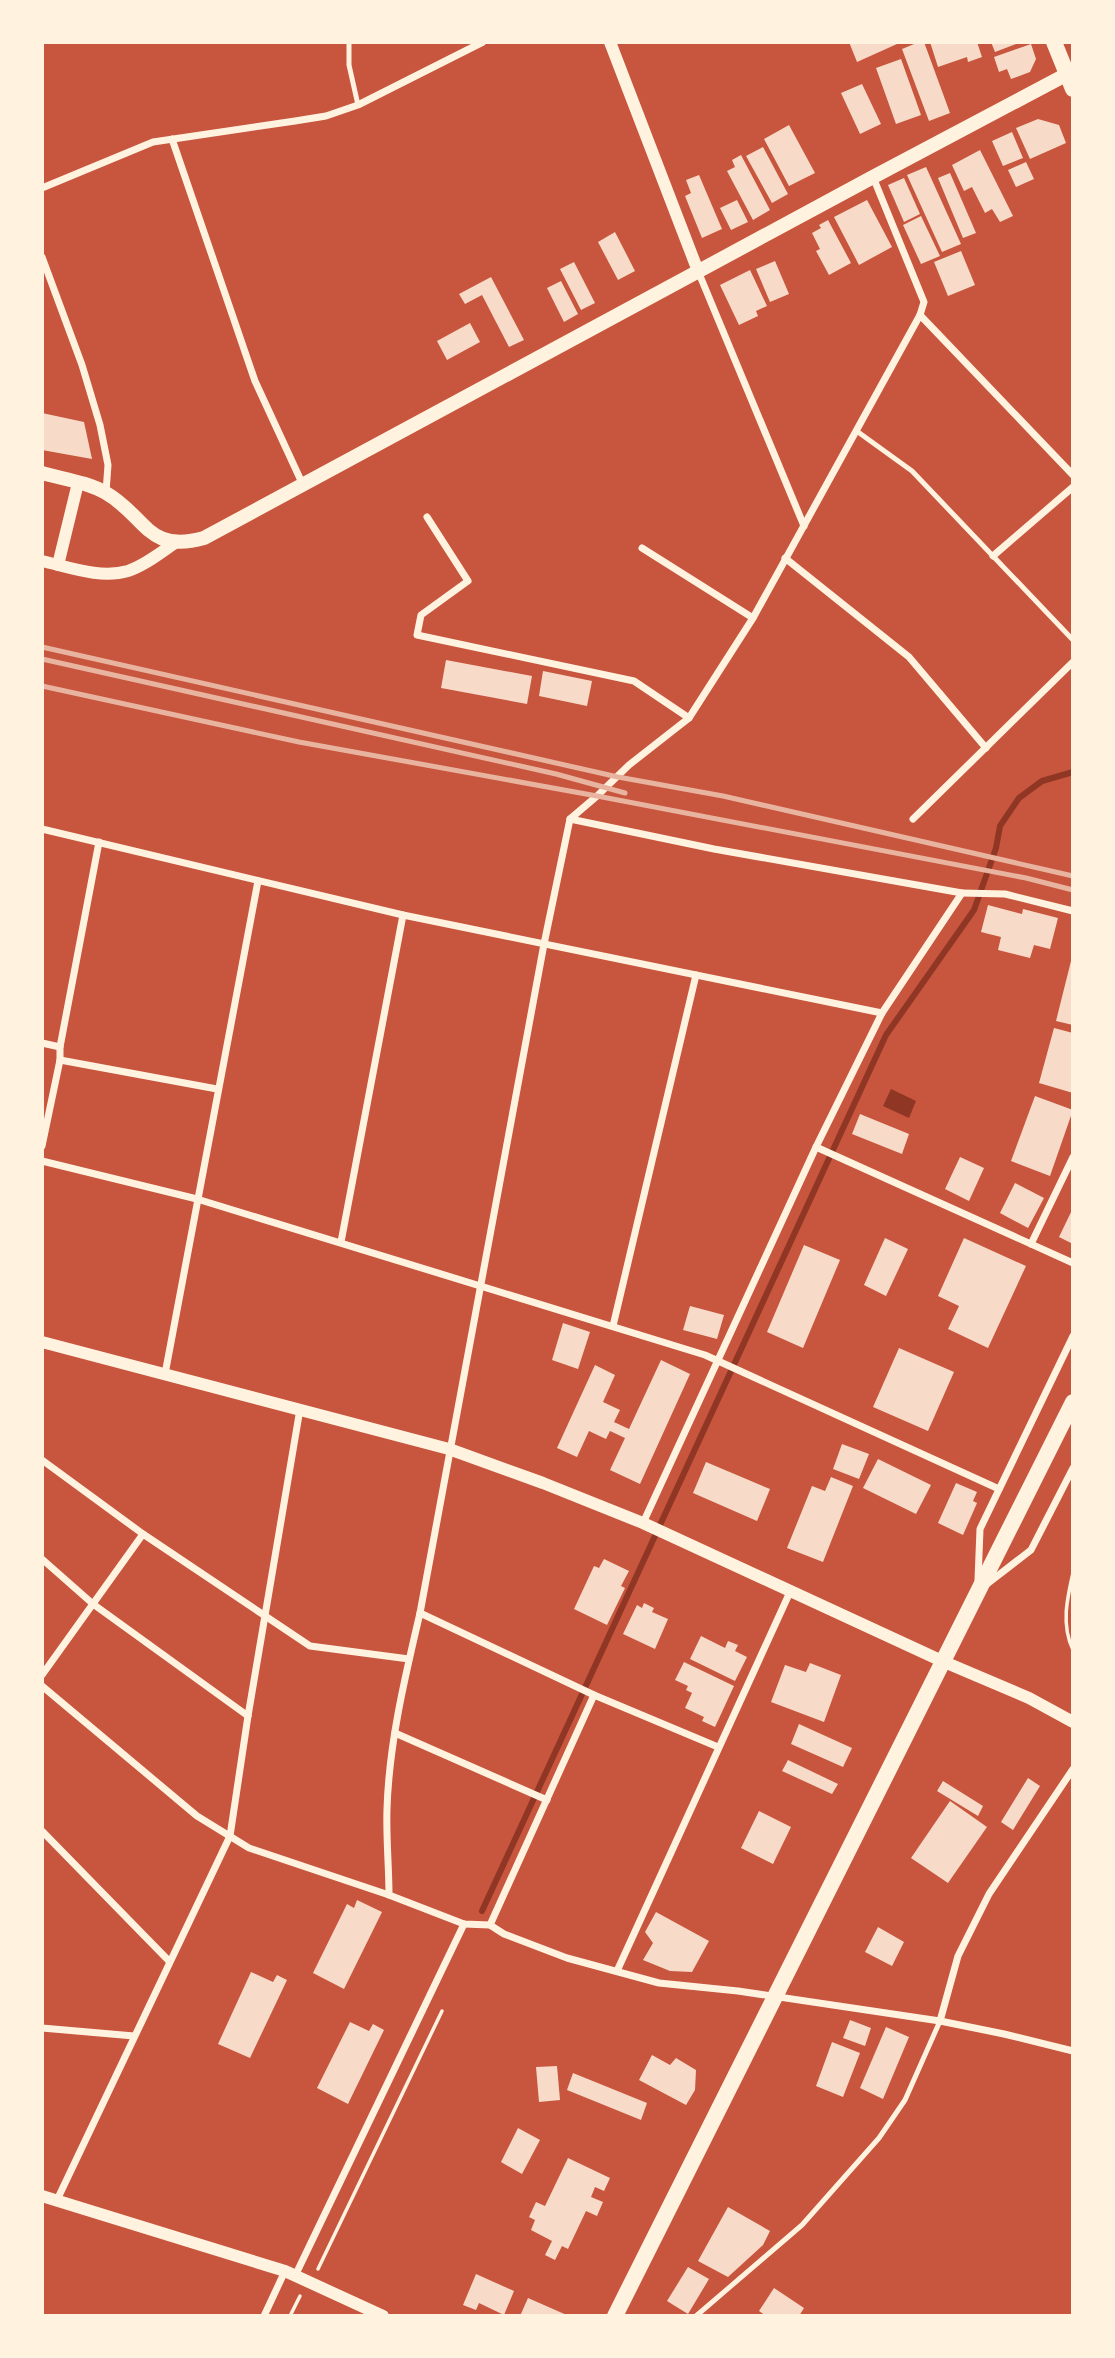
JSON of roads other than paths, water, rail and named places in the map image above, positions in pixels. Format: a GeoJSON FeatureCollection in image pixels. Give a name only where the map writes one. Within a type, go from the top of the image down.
{"type":"FeatureCollection","features":[{"type":"Feature","properties":{"kind":"highway"},"geometry":{"type":"LineString","coordinates":[[1054,42],[1071,78]]}},
{"type":"Feature","properties":{"kind":"highway"},"geometry":{"type":"LineString","coordinates":[[615,2316],[1073,1402]]}},
{"type":"Feature","properties":{"kind":"main road"},"geometry":{"type":"LineString","coordinates":[[42,474],[106,493],[148,530],[175,544],[219,532],[873,177],[1071,78]]}},
{"type":"Feature","properties":{"kind":"street"},"geometry":{"type":"LineString","coordinates":[[42,188],[153,142],[326,116],[358,105],[483,42]]}},
{"type":"Feature","properties":{"kind":"street"},"geometry":{"type":"LineString","coordinates":[[610,42],[698,271],[804,526]]}},
{"type":"Feature","properties":{"kind":"street"},"geometry":{"type":"LineString","coordinates":[[172,139],[255,381],[303,485]]}},
{"type":"Feature","properties":{"kind":"street"},"geometry":{"type":"LineString","coordinates":[[389,1895],[387,1810],[396,1732],[569,819],[629,765],[689,718],[753,618],[858,432],[920,315],[923,302],[873,177]]}},
{"type":"Feature","properties":{"kind":"street"},"geometry":{"type":"LineString","coordinates":[[42,257],[82,365],[100,425],[108,465],[106,493]]}},
{"type":"Feature","properties":{"kind":"street"},"geometry":{"type":"LineString","coordinates":[[920,315],[1073,475]]}},
{"type":"Feature","properties":{"kind":"street"},"geometry":{"type":"LineString","coordinates":[[58,565],[78,483]]}},
{"type":"Feature","properties":{"kind":"street"},"geometry":{"type":"LineString","coordinates":[[993,556],[1073,487]]}},
{"type":"Feature","properties":{"kind":"street"},"geometry":{"type":"LineString","coordinates":[[427,517],[468,582],[421,615],[417,635],[634,681],[689,718]]}},
{"type":"Feature","properties":{"kind":"street"},"geometry":{"type":"LineString","coordinates":[[42,561],[96,573],[127,571],[175,544]]}},
{"type":"Feature","properties":{"kind":"street"},"geometry":{"type":"LineString","coordinates":[[642,548],[753,618]]}},
{"type":"Feature","properties":{"kind":"street"},"geometry":{"type":"LineString","coordinates":[[785,558],[909,657],[986,748]]}},
{"type":"Feature","properties":{"kind":"street"},"geometry":{"type":"LineString","coordinates":[[913,819],[1073,662]]}},
{"type":"Feature","properties":{"kind":"street"},"geometry":{"type":"LineString","coordinates":[[569,819],[714,849],[962,893],[1005,894],[1073,911]]}},
{"type":"Feature","properties":{"kind":"street"},"geometry":{"type":"LineString","coordinates":[[42,829],[403,915],[882,1013]]}},
{"type":"Feature","properties":{"kind":"street"},"geometry":{"type":"LineString","coordinates":[[42,1146],[99,842]]}},
{"type":"Feature","properties":{"kind":"street"},"geometry":{"type":"LineString","coordinates":[[165,1374],[258,881]]}},
{"type":"Feature","properties":{"kind":"street"},"geometry":{"type":"LineString","coordinates":[[643,1523],[816,1147],[882,1013],[962,893]]}},
{"type":"Feature","properties":{"kind":"street"},"geometry":{"type":"LineString","coordinates":[[341,1242],[403,915]]}},
{"type":"Feature","properties":{"kind":"street"},"geometry":{"type":"LineString","coordinates":[[613,1326],[696,975]]}},
{"type":"Feature","properties":{"kind":"street"},"geometry":{"type":"LineString","coordinates":[[42,1043],[60,1047]]}},
{"type":"Feature","properties":{"kind":"street"},"geometry":{"type":"LineString","coordinates":[[60,1060],[218,1089]]}},
{"type":"Feature","properties":{"kind":"street"},"geometry":{"type":"LineString","coordinates":[[816,1147],[1073,1263]]}},
{"type":"Feature","properties":{"kind":"street"},"geometry":{"type":"LineString","coordinates":[[1031,1244],[1073,1157]]}},
{"type":"Feature","properties":{"kind":"street"},"geometry":{"type":"LineString","coordinates":[[42,1161],[197,1199],[613,1326],[718,1361],[999,1489]]}},
{"type":"Feature","properties":{"kind":"street"},"geometry":{"type":"LineString","coordinates":[[978,1591],[980,1529],[1073,1336]]}},
{"type":"Feature","properties":{"kind":"street"},"geometry":{"type":"LineString","coordinates":[[42,1342],[449,1449],[643,1523],[790,1592],[1029,1698],[1073,1722]]}},
{"type":"Feature","properties":{"kind":"street"},"geometry":{"type":"LineString","coordinates":[[57,2200],[230,1836],[300,1409]]}},
{"type":"Feature","properties":{"kind":"street"},"geometry":{"type":"LineString","coordinates":[[42,1460],[143,1534],[310,1646],[409,1659]]}},
{"type":"Feature","properties":{"kind":"street"},"geometry":{"type":"LineString","coordinates":[[978,1591],[1031,1550],[1073,1468]]}},
{"type":"Feature","properties":{"kind":"street"},"geometry":{"type":"LineString","coordinates":[[42,1675],[143,1534]]}},
{"type":"Feature","properties":{"kind":"street"},"geometry":{"type":"LineString","coordinates":[[42,1559],[93,1604],[248,1716]]}},
{"type":"Feature","properties":{"kind":"street"},"geometry":{"type":"LineString","coordinates":[[617,1971],[790,1592]]}},
{"type":"Feature","properties":{"kind":"street"},"geometry":{"type":"LineString","coordinates":[[420,1613],[594,1695],[718,1747]]}},
{"type":"Feature","properties":{"kind":"street"},"geometry":{"type":"LineString","coordinates":[[42,1686],[197,1816],[248,1848],[389,1895],[464,1924],[490,1925],[504,1934],[567,1958],[659,1983],[774,1996],[940,2021],[1073,2051]]}},
{"type":"Feature","properties":{"kind":"street"},"geometry":{"type":"LineString","coordinates":[[490,1925],[594,1695]]}},
{"type":"Feature","properties":{"kind":"street"},"geometry":{"type":"LineString","coordinates":[[396,1732],[547,1800]]}},
{"type":"Feature","properties":{"kind":"street"},"geometry":{"type":"LineString","coordinates":[[940,2021],[958,1956],[989,1894],[1073,1769]]}},
{"type":"Feature","properties":{"kind":"street"},"geometry":{"type":"LineString","coordinates":[[42,1831],[169,1961]]}},
{"type":"Feature","properties":{"kind":"street"},"geometry":{"type":"LineString","coordinates":[[264,2316],[290,2273],[464,1924]]}},
{"type":"Feature","properties":{"kind":"street"},"geometry":{"type":"LineString","coordinates":[[42,2028],[134,2036]]}},
{"type":"Feature","properties":{"kind":"street"},"geometry":{"type":"LineString","coordinates":[[42,2196],[290,2273],[383,2316]]}},
{"type":"Feature","properties":{"kind":"lane"},"geometry":{"type":"LineString","coordinates":[[349,42],[349,65],[358,105]]}},
{"type":"Feature","properties":{"kind":"lane"},"geometry":{"type":"LineString","coordinates":[[858,432],[912,471],[1073,640]]}},
{"type":"Feature","properties":{"kind":"lane"},"geometry":{"type":"LineString","coordinates":[[696,2316],[802,2225],[879,2138],[905,2100],[940,2021]]}},
{"type":"Feature","properties":{"kind":"waterway"},"geometry":{"type":"LineString","coordinates":[[482,1911],[886,1035],[974,910],[996,848],[1000,826],[1019,798],[1042,781],[1073,772]]}},
{"type":"Feature","properties":{"kind":"railway"},"geometry":{"type":"LineString","coordinates":[[42,647],[618,777],[723,796],[1073,876]]}},
{"type":"Feature","properties":{"kind":"railway"},"geometry":{"type":"LineString","coordinates":[[42,659],[556,774],[625,793]]}},
{"type":"Feature","properties":{"kind":"railway"},"geometry":{"type":"LineString","coordinates":[[42,686],[299,742],[1026,878],[1073,890]]}}]}
